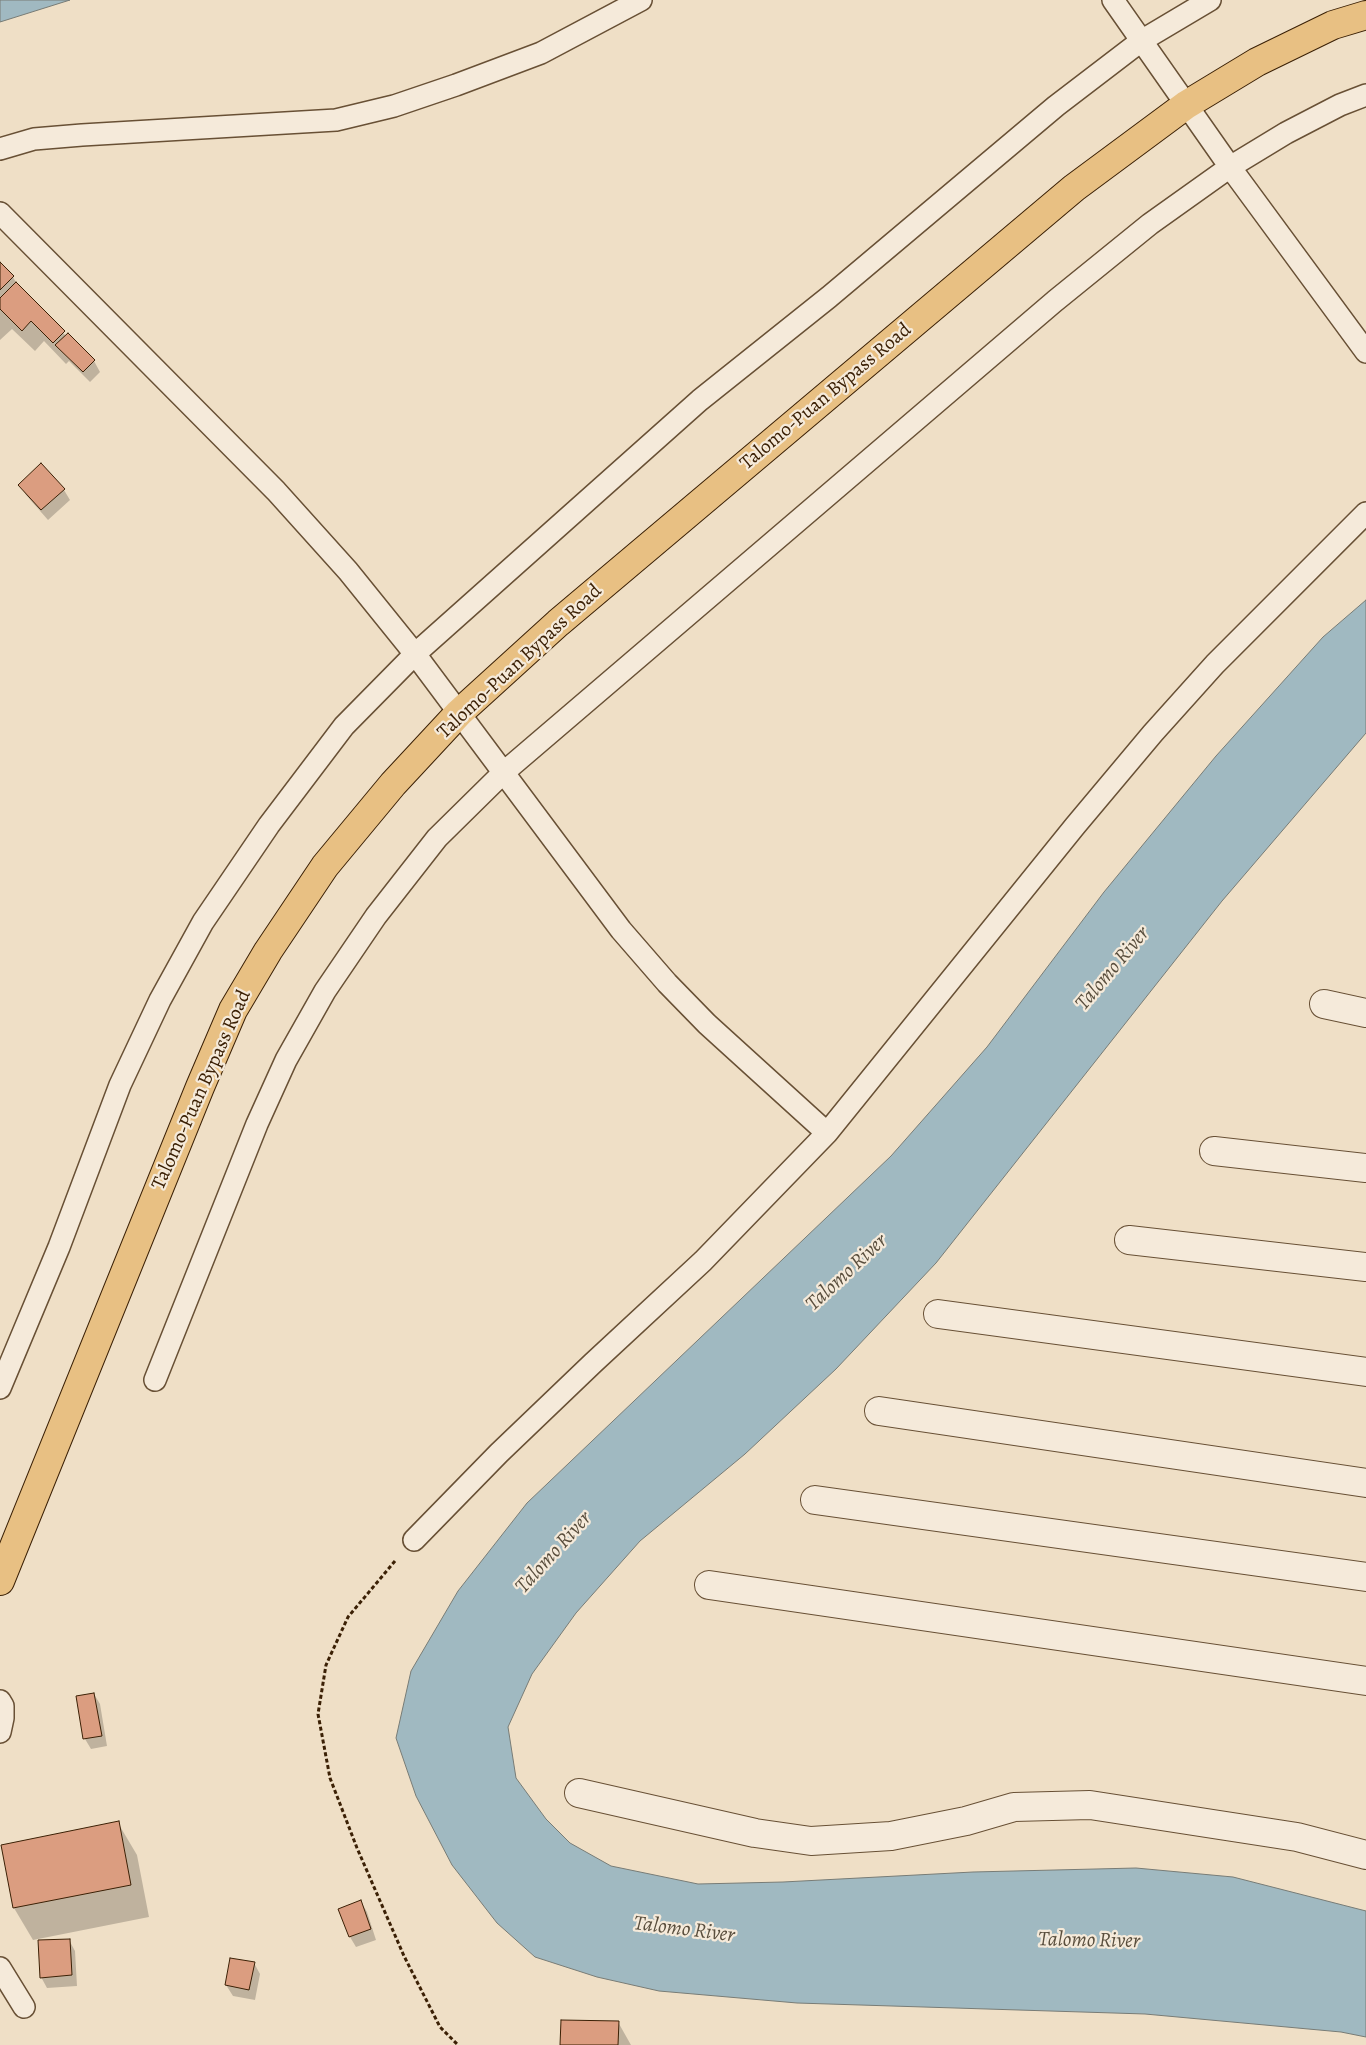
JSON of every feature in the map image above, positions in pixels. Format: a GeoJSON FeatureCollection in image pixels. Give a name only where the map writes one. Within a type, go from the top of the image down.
{"type":"FeatureCollection","features":[{"type":"Feature","properties":{"kind":"highway","name":"Talomo-Puan Bypass Road"},"geometry":{"type":"LineString","coordinates":[[0,1581],[233,1010],[268,951],[325,866],[393,784],[459,713],[558,623],[1059,201],[1130,145],[1186,105],[1257,62],[1333,25],[1366,15]]}},
{"type":"Feature","properties":{"kind":"street"},"geometry":{"type":"LineString","coordinates":[[1324,1004],[1366,1013]]}},
{"type":"Feature","properties":{"kind":"street"},"geometry":{"type":"LineString","coordinates":[[1214,1151],[1366,1168]]}},
{"type":"Feature","properties":{"kind":"street"},"geometry":{"type":"LineString","coordinates":[[1129,1240],[1366,1266]]}},
{"type":"Feature","properties":{"kind":"street"},"geometry":{"type":"LineString","coordinates":[[938,1314],[1366,1372]]}},
{"type":"Feature","properties":{"kind":"street"},"geometry":{"type":"LineString","coordinates":[[879,1411],[1366,1483]]}},
{"type":"Feature","properties":{"kind":"street"},"geometry":{"type":"LineString","coordinates":[[816,1500],[1366,1577]]}},
{"type":"Feature","properties":{"kind":"street"},"geometry":{"type":"LineString","coordinates":[[709,1585],[1366,1681]]}},
{"type":"Feature","properties":{"kind":"street"},"geometry":{"type":"LineString","coordinates":[[578,1793],[755,1833],[811,1841],[891,1836],[966,1821],[1014,1807],[1090,1805],[1288,1836],[1366,1856]]}},
{"type":"Feature","properties":{"kind":"lane"},"geometry":{"type":"LineString","coordinates":[[0,149],[34,139],[336,120],[394,106],[540,53],[640,0]]}},
{"type":"Feature","properties":{"kind":"lane"},"geometry":{"type":"LineString","coordinates":[[1113,0],[1230,167],[1366,352]]}},
{"type":"Feature","properties":{"kind":"lane"},"geometry":{"type":"LineString","coordinates":[[0,1388],[59,1247],[120,1085],[160,1000],[203,922],[268,825],[344,726],[414,654],[700,400],[829,297],[1056,106],[1141,41],[1210,0]]}},
{"type":"Feature","properties":{"kind":"lane"},"geometry":{"type":"LineString","coordinates":[[155,1380],[257,1124],[286,1060],[326,991],[376,916],[437,838],[503,773],[1054,301],[1150,224],[1230,167],[1286,133],[1340,105],[1366,95]]}},
{"type":"Feature","properties":{"kind":"lane"},"geometry":{"type":"LineString","coordinates":[[0,213],[276,491],[348,571],[459,713],[621,930],[667,983],[707,1024],[827,1133]]}},
{"type":"Feature","properties":{"kind":"lane"},"geometry":{"type":"LineString","coordinates":[[414,1540],[579,1376],[703,1261],[827,1133],[1075,826],[1153,733],[1215,664],[1366,513]]}},
{"type":"Feature","properties":{"kind":"lane"},"geometry":{"type":"LineString","coordinates":[[0,1701],[3,1706],[4,1718],[0,1732]]}},
{"type":"Feature","properties":{"kind":"lane"},"geometry":{"type":"LineString","coordinates":[[0,1968],[24,2007]]}},
{"type":"Feature","properties":{"kind":"path"},"geometry":{"type":"LineString","coordinates":[[414,1540],[348,1617],[326,1665],[318,1714],[330,1778],[356,1848],[404,1956],[440,2026],[458,2045]]}},
{"type":"Feature","properties":{"kind":"water"},"geometry":{"type":"Polygon","coordinates":[[[0,0],[70,0],[0,22],[0,0]]]}},
{"type":"Feature","properties":{"kind":"water","name":"Talomo River"},"geometry":{"type":"Polygon","coordinates":[[[1366,600],[1366,733],[1222,901],[936,1263],[836,1369],[745,1454],[640,1541],[576,1613],[532,1674],[508,1727],[516,1778],[546,1819],[570,1843],[611,1866],[698,1884],[783,1882],[973,1872],[1136,1868],[1233,1877],[1366,1911],[1366,2037],[1341,2032],[1145,2014],[797,2003],[659,1991],[597,1977],[535,1957],[497,1923],[452,1865],[416,1796],[396,1738],[411,1671],[458,1591],[527,1503],[891,1156],[987,1047],[1104,892],[1216,756],[1323,637],[1366,600]]]}},
{"type":"Feature","properties":{"kind":"building"},"geometry":{"type":"Polygon","coordinates":[[[0,262],[14,276],[0,290],[0,262]]]}},
{"type":"Feature","properties":{"kind":"building"},"geometry":{"type":"Polygon","coordinates":[[[16,282],[65,331],[53,343],[31,321],[22,331],[0,309],[0,298],[16,282]]]}},
{"type":"Feature","properties":{"kind":"building"},"geometry":{"type":"Polygon","coordinates":[[[68,333],[95,360],[83,372],[55,345],[68,333]]]}},
{"type":"Feature","properties":{"kind":"building"},"geometry":{"type":"Polygon","coordinates":[[[41,463],[65,489],[41,510],[18,485],[41,463]]]}},
{"type":"Feature","properties":{"kind":"building"},"geometry":{"type":"Polygon","coordinates":[[[94,1693],[102,1736],[83,1739],[76,1696],[94,1693]]]}},
{"type":"Feature","properties":{"kind":"building"},"geometry":{"type":"Polygon","coordinates":[[[119,1821],[131,1885],[13,1908],[1,1845],[119,1821]]]}},
{"type":"Feature","properties":{"kind":"building"},"geometry":{"type":"Polygon","coordinates":[[[361,1900],[371,1929],[349,1937],[338,1909],[361,1900]]]}},
{"type":"Feature","properties":{"kind":"building"},"geometry":{"type":"Polygon","coordinates":[[[70,1939],[72,1975],[40,1978],[38,1940],[70,1939]]]}},
{"type":"Feature","properties":{"kind":"building"},"geometry":{"type":"Polygon","coordinates":[[[230,1958],[255,1962],[249,1990],[225,1985],[230,1958]]]}},
{"type":"Feature","properties":{"kind":"building"},"geometry":{"type":"Polygon","coordinates":[[[561,2020],[619,2021],[618,2045],[560,2045],[561,2020]]]}}]}
